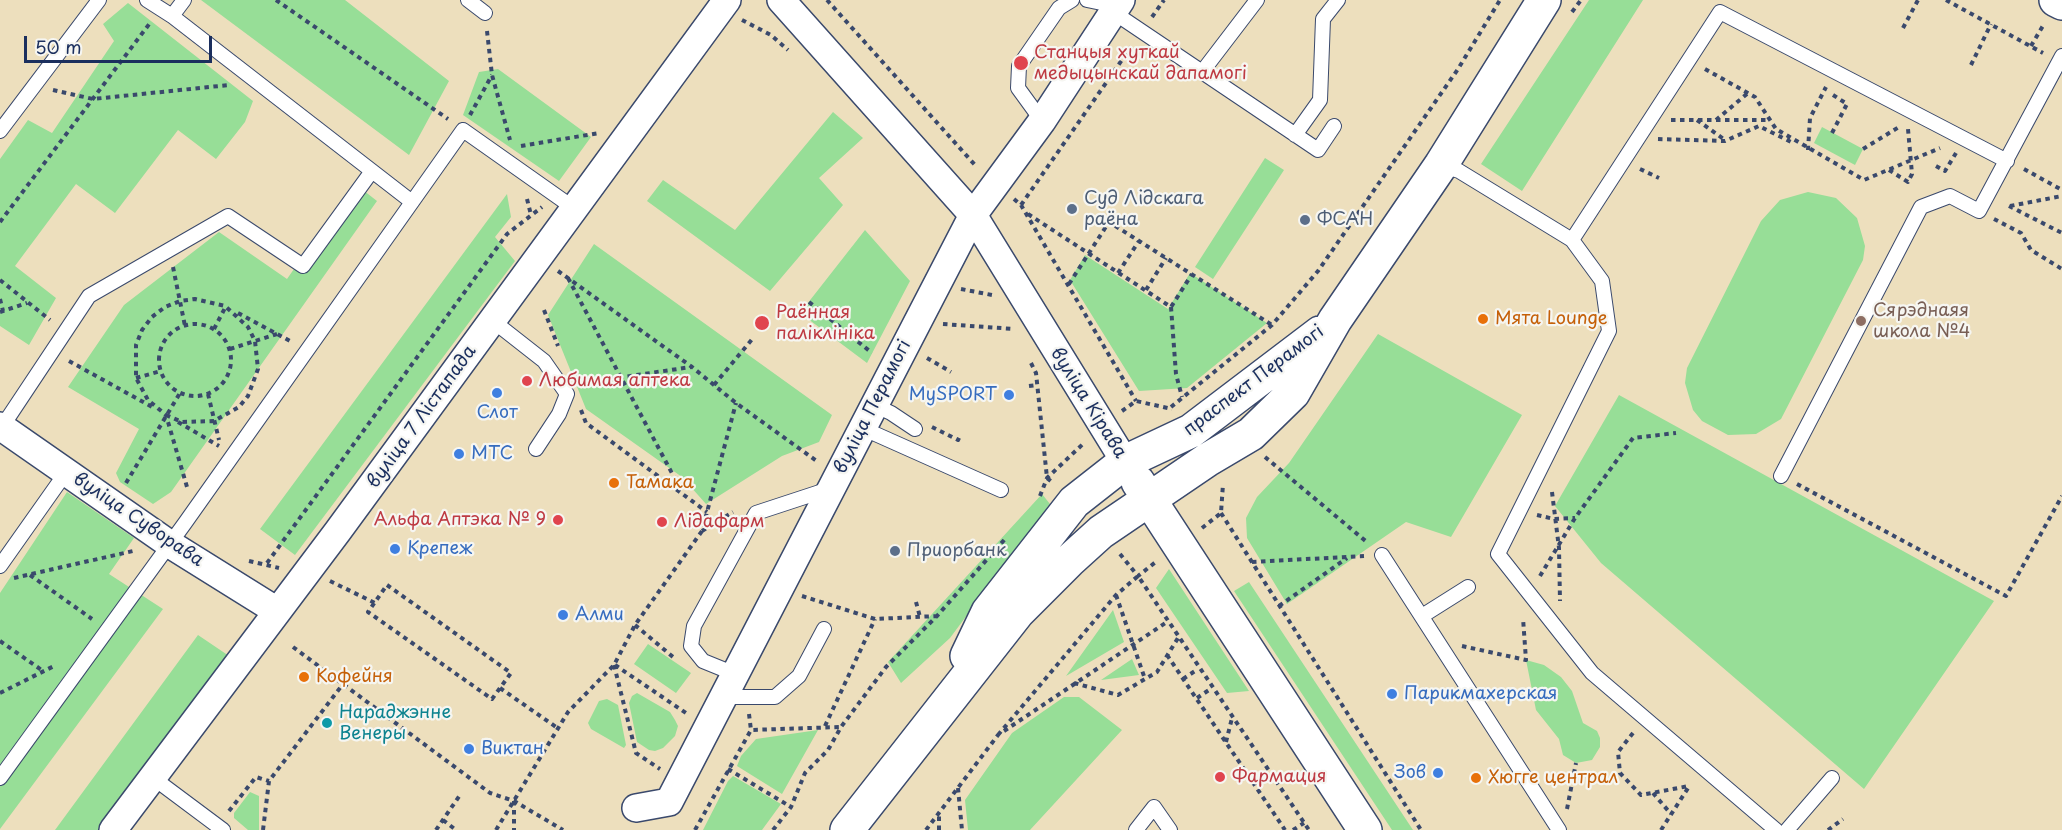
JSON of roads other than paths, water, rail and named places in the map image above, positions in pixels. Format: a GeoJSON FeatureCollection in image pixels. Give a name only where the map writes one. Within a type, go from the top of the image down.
{"type":"FeatureCollection","features":[{"type":"Feature","properties":{"kind":"main road","name":"праспект Перамогі"},"geometry":{"type":"LineString","coordinates":[[848,830],[1018,612],[1101,532],[1251,434],[1293,393],[1335,320],[1441,165],[1544,0]]}},
{"type":"Feature","properties":{"kind":"main road"},"geometry":{"type":"LineString","coordinates":[[2056,0],[2062,3]]}},
{"type":"Feature","properties":{"kind":"main road","name":"праспект Перамогі"},"geometry":{"type":"LineString","coordinates":[[944,707],[988,612],[1074,502],[1125,462],[1191,431],[1335,320]]}},
{"type":"Feature","properties":{"kind":"main road","name":"вуліца Кірава"},"geometry":{"type":"LineString","coordinates":[[1125,462],[1365,830]]}},
{"type":"Feature","properties":{"kind":"street","name":"вуліца 7 Лістапада"},"geometry":{"type":"LineString","coordinates":[[113,830],[539,258],[566,202],[727,0]]}},
{"type":"Feature","properties":{"kind":"street","name":"вуліца Кірава"},"geometry":{"type":"LineString","coordinates":[[781,0],[973,215],[1125,462]]}},
{"type":"Feature","properties":{"kind":"street","name":"вуліца Перамогі"},"geometry":{"type":"LineString","coordinates":[[636,808],[669,802],[729,686],[828,478],[868,416],[973,215],[1042,121],[1117,6]]}},
{"type":"Feature","properties":{"kind":"street","name":"вуліца Суворава"},"geometry":{"type":"LineString","coordinates":[[1,427],[168,543],[277,611]]}},
{"type":"Feature","properties":{"kind":"lane"},"geometry":{"type":"LineString","coordinates":[[0,131],[99,0]]}},
{"type":"Feature","properties":{"kind":"lane"},"geometry":{"type":"LineString","coordinates":[[147,0],[167,12],[412,201]]}},
{"type":"Feature","properties":{"kind":"lane"},"geometry":{"type":"LineString","coordinates":[[167,12],[184,0]]}},
{"type":"Feature","properties":{"kind":"lane"},"geometry":{"type":"LineString","coordinates":[[468,0],[485,13]]}},
{"type":"Feature","properties":{"kind":"lane"},"geometry":{"type":"LineString","coordinates":[[1042,121],[1017,88],[1019,66],[1059,8],[1072,0]]}},
{"type":"Feature","properties":{"kind":"lane"},"geometry":{"type":"LineString","coordinates":[[1087,0],[1117,6],[1142,32],[1318,150],[1334,126]]}},
{"type":"Feature","properties":{"kind":"lane"},"geometry":{"type":"LineString","coordinates":[[1202,72],[1257,0]]}},
{"type":"Feature","properties":{"kind":"lane"},"geometry":{"type":"LineString","coordinates":[[1295,135],[1320,100],[1323,19],[1338,0]]}},
{"type":"Feature","properties":{"kind":"lane"},"geometry":{"type":"LineString","coordinates":[[1572,240],[1720,12],[1966,137],[2007,161]]}},
{"type":"Feature","properties":{"kind":"lane"},"geometry":{"type":"LineString","coordinates":[[1780,476],[1921,207],[1950,196],[1979,211],[2061,58]]}},
{"type":"Feature","properties":{"kind":"lane"},"geometry":{"type":"LineString","coordinates":[[0,778],[168,543],[194,511],[463,130],[566,202]]}},
{"type":"Feature","properties":{"kind":"lane"},"geometry":{"type":"LineString","coordinates":[[1441,165],[1459,171],[1572,240],[1602,281],[1609,331],[1498,554],[1592,673],[1776,830]]}},
{"type":"Feature","properties":{"kind":"lane"},"geometry":{"type":"LineString","coordinates":[[1,427],[89,296],[228,216],[303,266],[372,171]]}},
{"type":"Feature","properties":{"kind":"lane"},"geometry":{"type":"LineString","coordinates":[[493,321],[544,361],[567,394],[559,414],[536,449]]}},
{"type":"Feature","properties":{"kind":"lane"},"geometry":{"type":"LineString","coordinates":[[868,416],[915,429]]}},
{"type":"Feature","properties":{"kind":"lane"},"geometry":{"type":"LineString","coordinates":[[868,416],[1001,490]]}},
{"type":"Feature","properties":{"kind":"lane"},"geometry":{"type":"LineString","coordinates":[[0,566],[67,471]]}},
{"type":"Feature","properties":{"kind":"lane"},"geometry":{"type":"LineString","coordinates":[[824,629],[800,676],[775,697],[729,686],[691,646],[694,626],[756,513],[828,478]]}},
{"type":"Feature","properties":{"kind":"lane"},"geometry":{"type":"LineString","coordinates":[[1382,555],[1562,824]]}},
{"type":"Feature","properties":{"kind":"lane"},"geometry":{"type":"LineString","coordinates":[[1422,616],[1468,586]]}},
{"type":"Feature","properties":{"kind":"lane"},"geometry":{"type":"LineString","coordinates":[[152,777],[221,828]]}},
{"type":"Feature","properties":{"kind":"lane"},"geometry":{"type":"LineString","coordinates":[[1787,830],[1832,778]]}},
{"type":"Feature","properties":{"kind":"lane"},"geometry":{"type":"LineString","coordinates":[[1136,830],[1154,807],[1170,830]]}},
{"type":"Feature","properties":{"kind":"place","name":"Станцыя хуткай медыцынскай дапамогі"},"geometry":{"type":"Point","coordinates":[1021,63]}},
{"type":"Feature","properties":{"kind":"place","name":"Суд Лідскага раёна"},"geometry":{"type":"Point","coordinates":[1072,209]}},
{"type":"Feature","properties":{"kind":"place","name":"ФСАН"},"geometry":{"type":"Point","coordinates":[1305,220]}},
{"type":"Feature","properties":{"kind":"place","name":"Мята Lounge"},"geometry":{"type":"Point","coordinates":[1483,319]}},
{"type":"Feature","properties":{"kind":"place","name":"Сярэднаяя школа №4"},"geometry":{"type":"Point","coordinates":[1861,321]}},
{"type":"Feature","properties":{"kind":"place","name":"Раённая паліклініка"},"geometry":{"type":"Point","coordinates":[762,323]}},
{"type":"Feature","properties":{"kind":"place","name":"Любимая аптека"},"geometry":{"type":"Point","coordinates":[527,381]}},
{"type":"Feature","properties":{"kind":"place","name":"Слот"},"geometry":{"type":"Point","coordinates":[497,393]}},
{"type":"Feature","properties":{"kind":"place","name":"MySPORT"},"geometry":{"type":"Point","coordinates":[1009,395]}},
{"type":"Feature","properties":{"kind":"place","name":"МТС"},"geometry":{"type":"Point","coordinates":[459,454]}},
{"type":"Feature","properties":{"kind":"place","name":"Тамака"},"geometry":{"type":"Point","coordinates":[614,483]}},
{"type":"Feature","properties":{"kind":"place","name":"Альфа Аптэка № 9"},"geometry":{"type":"Point","coordinates":[558,520]}},
{"type":"Feature","properties":{"kind":"place","name":"Лідафарм"},"geometry":{"type":"Point","coordinates":[662,522]}},
{"type":"Feature","properties":{"kind":"place","name":"Крепеж"},"geometry":{"type":"Point","coordinates":[395,549]}},
{"type":"Feature","properties":{"kind":"place","name":"Приорбанк"},"geometry":{"type":"Point","coordinates":[895,551]}},
{"type":"Feature","properties":{"kind":"place","name":"Алми"},"geometry":{"type":"Point","coordinates":[563,615]}},
{"type":"Feature","properties":{"kind":"place","name":"Кофейня"},"geometry":{"type":"Point","coordinates":[304,677]}},
{"type":"Feature","properties":{"kind":"place","name":"Парикмахерская"},"geometry":{"type":"Point","coordinates":[1392,694]}},
{"type":"Feature","properties":{"kind":"place","name":"Нараджэнне Венеры"},"geometry":{"type":"Point","coordinates":[327,723]}},
{"type":"Feature","properties":{"kind":"place","name":"Виктан"},"geometry":{"type":"Point","coordinates":[469,749]}},
{"type":"Feature","properties":{"kind":"place","name":"Зов"},"geometry":{"type":"Point","coordinates":[1438,773]}},
{"type":"Feature","properties":{"kind":"place","name":"Фармация"},"geometry":{"type":"Point","coordinates":[1220,777]}},
{"type":"Feature","properties":{"kind":"place","name":"Хюгге централ"},"geometry":{"type":"Point","coordinates":[1476,778]}}]}
